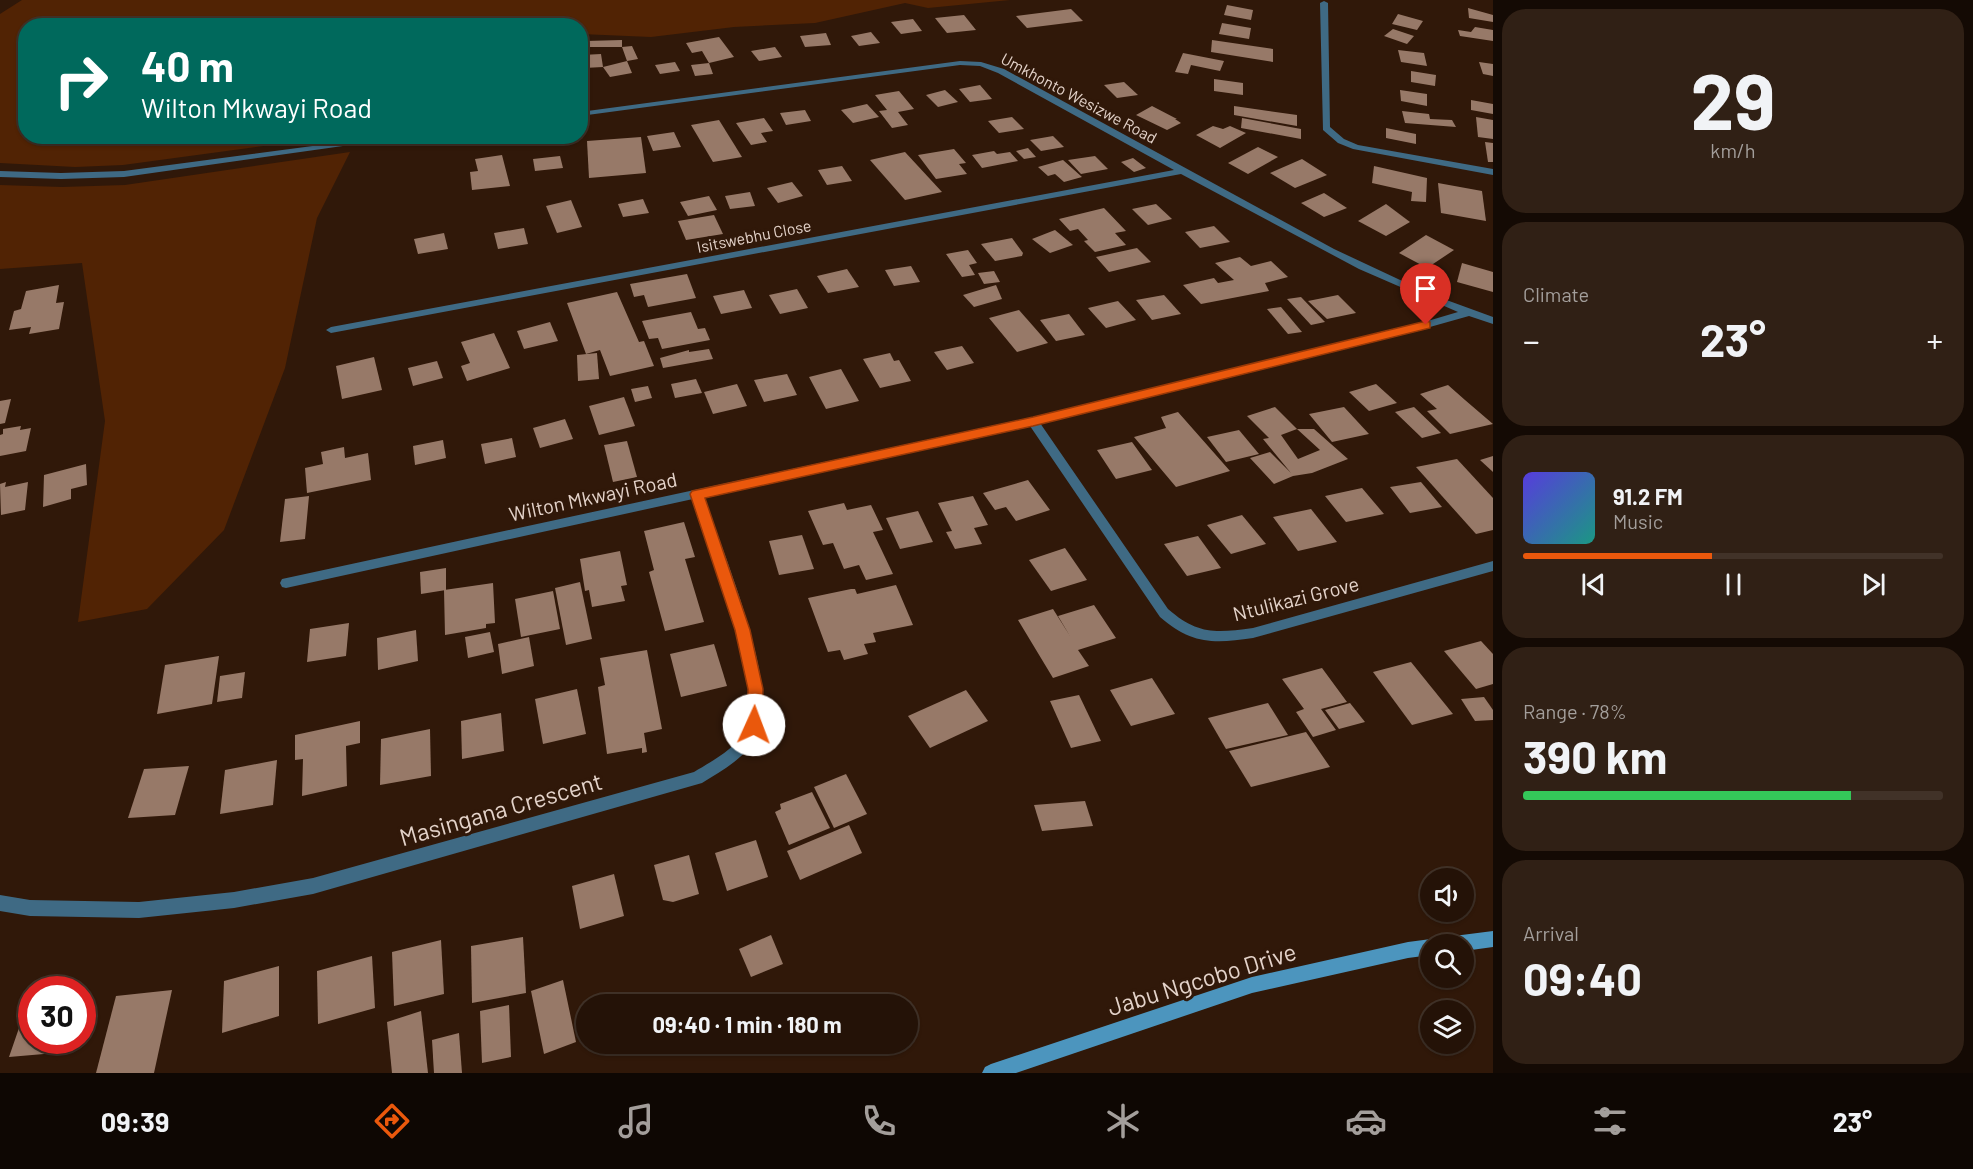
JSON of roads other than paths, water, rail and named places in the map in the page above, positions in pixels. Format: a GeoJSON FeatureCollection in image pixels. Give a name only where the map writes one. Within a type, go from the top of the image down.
{"type":"FeatureCollection","features":[{"type":"Feature","properties":{"kind":"main road"},"geometry":{"type":"LineString","coordinates":[[1474,941],[1493,939]]}},
{"type":"Feature","properties":{"kind":"main road","name":"Jabu Ngcobo Drive"},"geometry":{"type":"LineString","coordinates":[[991,1073],[1252,985],[1420,948]]}},
{"type":"Feature","properties":{"kind":"street"},"geometry":{"type":"LineString","coordinates":[[1324,3],[1326,128],[1341,141],[1356,147],[1493,172]]}},
{"type":"Feature","properties":{"kind":"street","name":"Umkhonto Wesizwe Road"},"geometry":{"type":"LineString","coordinates":[[588,113],[972,63],[1001,71],[1322,247],[1383,278],[1493,321]]}},
{"type":"Feature","properties":{"kind":"street"},"geometry":{"type":"LineString","coordinates":[[0,174],[61,176],[124,174],[350,144]]}},
{"type":"Feature","properties":{"kind":"street","name":"Isitswebhu Close"},"geometry":{"type":"LineString","coordinates":[[331,330],[1182,171]]}},
{"type":"Feature","properties":{"kind":"street","name":"Wilton Mkwayi Road"},"geometry":{"type":"LineString","coordinates":[[286,583],[1033,422],[1405,331],[1468,313]]}},
{"type":"Feature","properties":{"kind":"street","name":"Ntulikazi Grove"},"geometry":{"type":"LineString","coordinates":[[1033,422],[1164,613],[1176,624],[1204,637],[1219,638],[1253,633],[1493,566]]}},
{"type":"Feature","properties":{"kind":"street","name":"Masingana Crescent"},"geometry":{"type":"LineString","coordinates":[[0,903],[30,908],[139,910],[234,900],[302,888],[697,778],[726,760],[743,744],[754,725],[756,689],[742,630],[697,494]]}}]}
